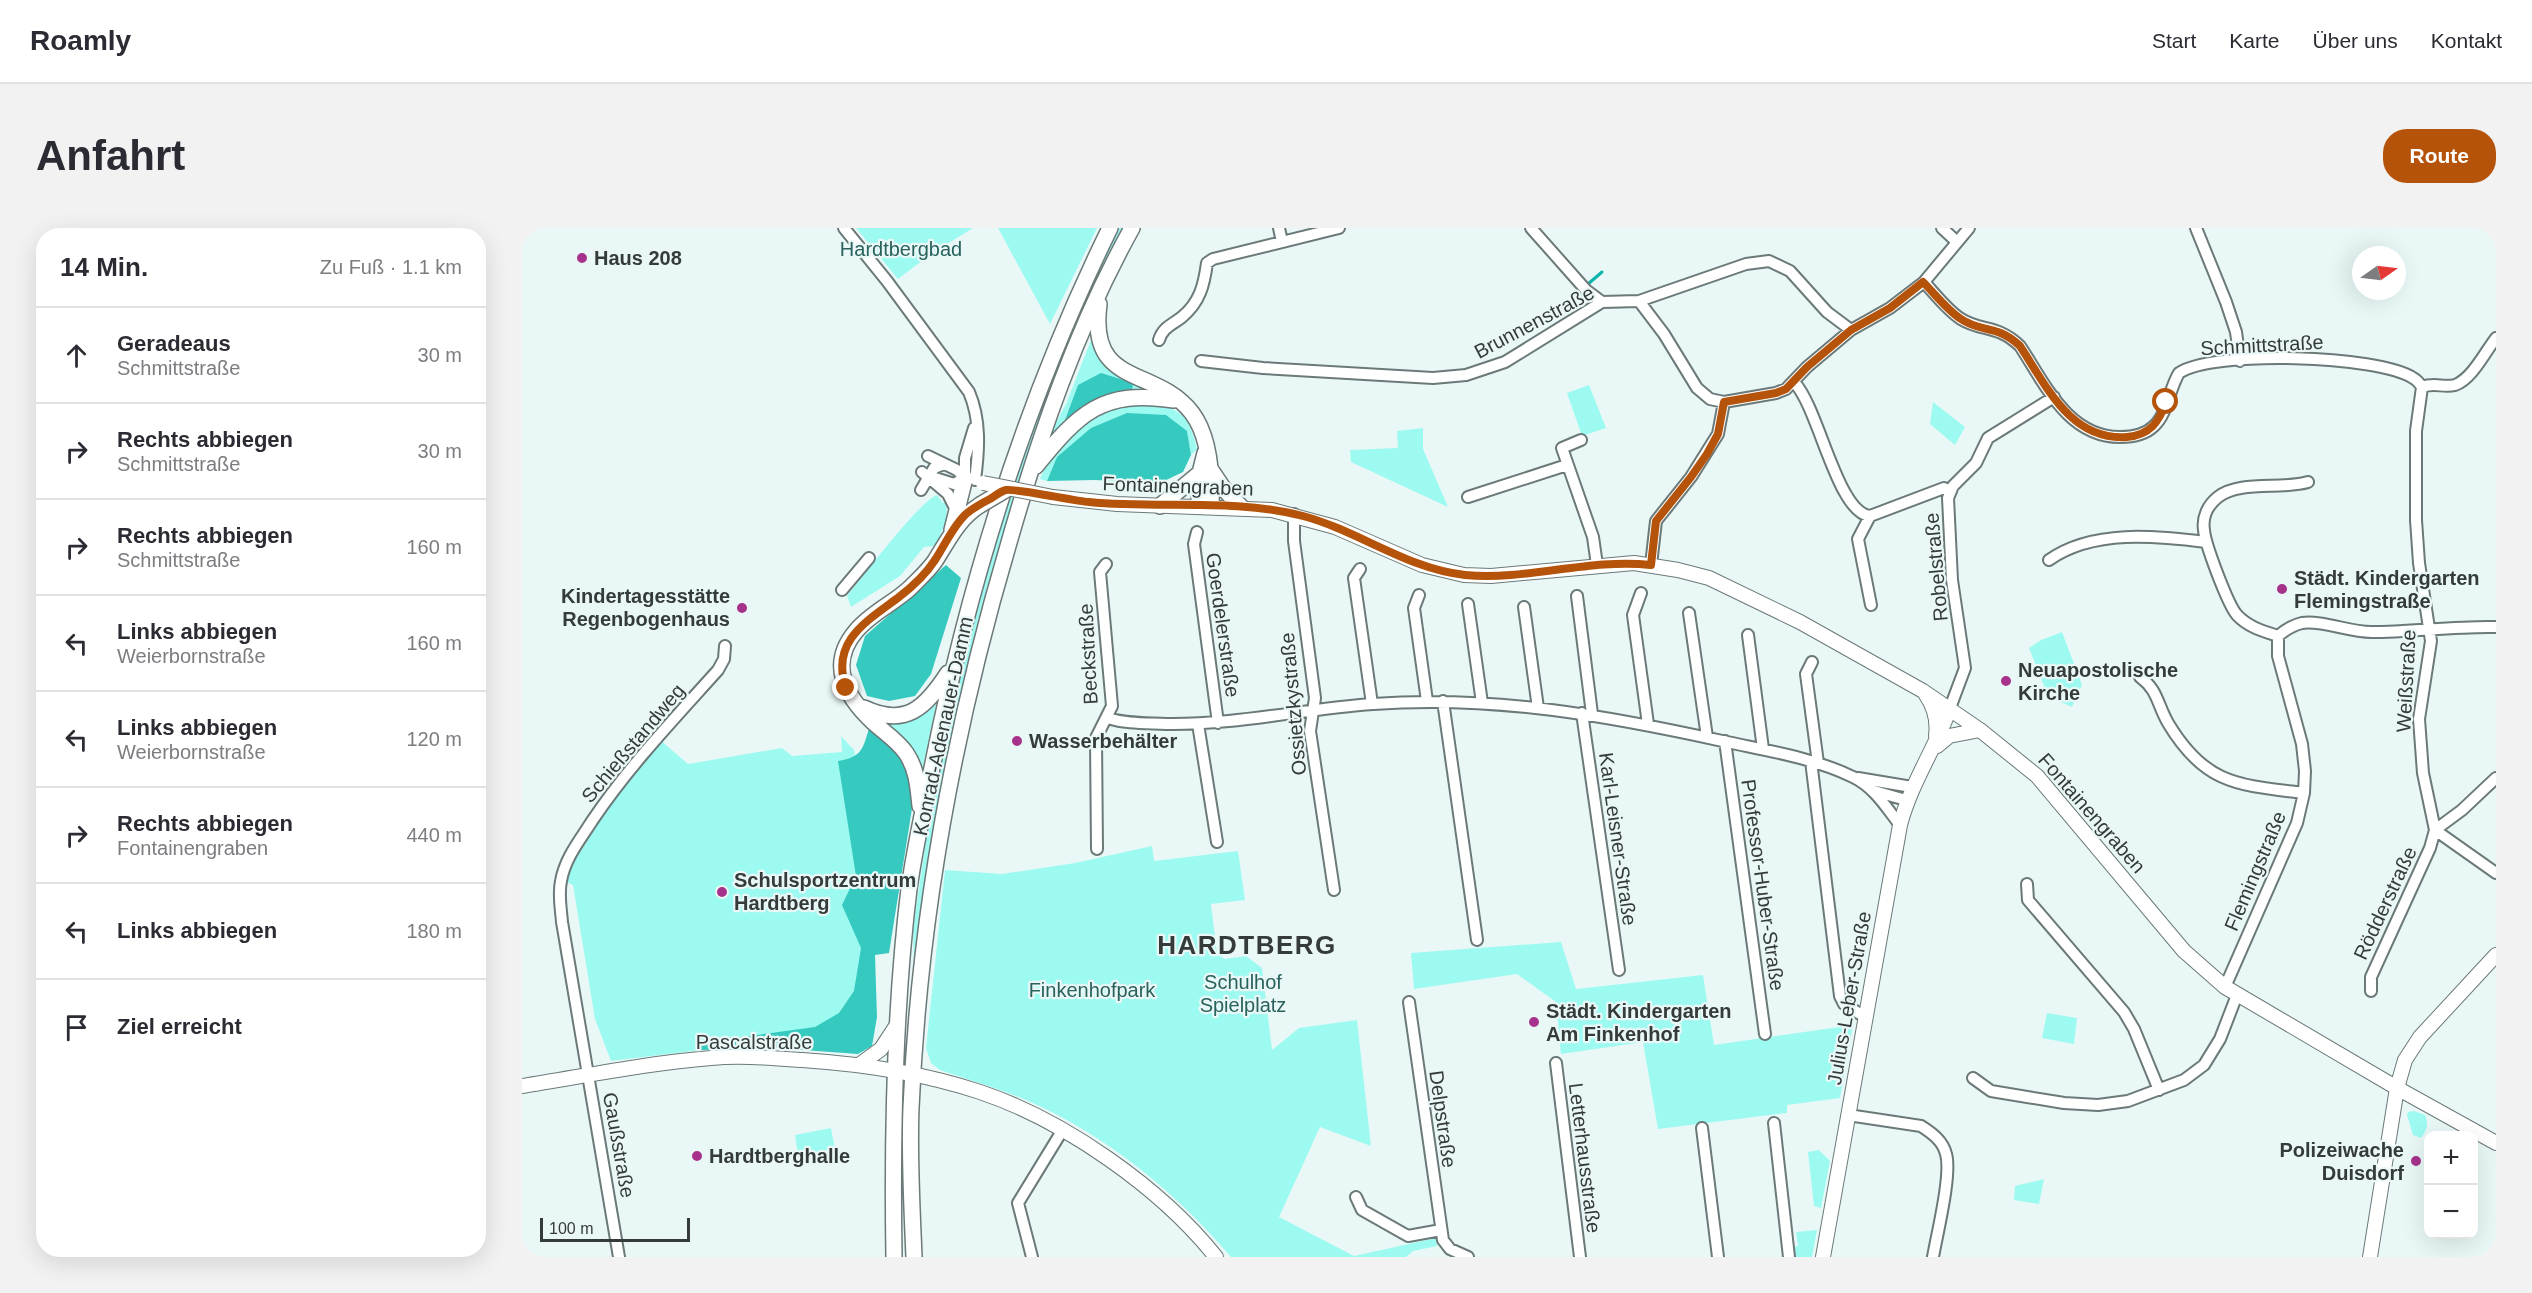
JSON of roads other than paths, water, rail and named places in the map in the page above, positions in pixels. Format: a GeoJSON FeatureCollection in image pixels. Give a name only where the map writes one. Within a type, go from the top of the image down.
{"type":"FeatureCollection","features":[{"type":"Feature","properties":{"kind":"main road","name":"Konrad-Adenauer-Damm"},"geometry":{"type":"LineString","coordinates":[[894,1257],[895,1072],[910,888],[921,821],[953,665],[1005,482],[1055,348],[1110,228]]}},
{"type":"Feature","properties":{"kind":"main road","name":"Konrad-Adenauer-Damm"},"geometry":{"type":"LineString","coordinates":[[914,1257],[911,1119],[922,976],[944,808],[969,690],[1028,475],[1060,387],[1101,291],[1132,228]]}},
{"type":"Feature","properties":{"kind":"main road"},"geometry":{"type":"LineString","coordinates":[[1101,291],[1098,332],[1103,349],[1110,361],[1125,372],[1161,388],[1190,411],[1201,427],[1205,450],[1205,506]]}},
{"type":"Feature","properties":{"kind":"main road"},"geometry":{"type":"LineString","coordinates":[[1028,475],[1068,427],[1090,411],[1114,399],[1150,396],[1177,400]]}},
{"type":"Feature","properties":{"kind":"main road"},"geometry":{"type":"LineString","coordinates":[[1161,506],[1206,472]]}},
{"type":"Feature","properties":{"kind":"main road"},"geometry":{"type":"LineString","coordinates":[[1206,472],[1241,507]]}},
{"type":"Feature","properties":{"kind":"main road"},"geometry":{"type":"LineString","coordinates":[[921,821],[918,786],[908,756],[897,741],[873,722],[857,705],[843,680],[842,658],[845,648],[862,625],[921,577],[934,562],[951,533],[974,480]]}},
{"type":"Feature","properties":{"kind":"main road"},"geometry":{"type":"LineString","coordinates":[[961,512],[980,505],[1007,489]]}},
{"type":"Feature","properties":{"kind":"main road"},"geometry":{"type":"LineString","coordinates":[[857,705],[879,715],[908,714],[922,707],[934,695],[953,665]]}},
{"type":"Feature","properties":{"kind":"street"},"geometry":{"type":"LineString","coordinates":[[844,228],[887,280],[969,392],[975,406],[977,421],[965,458],[974,480]]}},
{"type":"Feature","properties":{"kind":"street"},"geometry":{"type":"LineString","coordinates":[[1279,228],[1282,242]]}},
{"type":"Feature","properties":{"kind":"street"},"geometry":{"type":"LineString","coordinates":[[1159,340],[1162,330],[1182,317],[1199,298],[1207,263],[1213,259],[1339,228]]}},
{"type":"Feature","properties":{"kind":"street"},"geometry":{"type":"LineString","coordinates":[[1530,228],[1586,290],[1602,302]]}},
{"type":"Feature","properties":{"kind":"street"},"geometry":{"type":"LineString","coordinates":[[1942,228],[1956,241]]}},
{"type":"Feature","properties":{"kind":"street"},"geometry":{"type":"LineString","coordinates":[[1639,301],[1664,334],[1697,388],[1710,399],[1724,402],[1776,393],[1794,382],[1807,367],[1851,330],[1890,308],[1923,282],[1969,228]]}},
{"type":"Feature","properties":{"kind":"street"},"geometry":{"type":"LineString","coordinates":[[2196,228],[2236,332],[2240,361]]}},
{"type":"Feature","properties":{"kind":"street","name":"Brunnenstraße"},"geometry":{"type":"LineString","coordinates":[[1201,361],[1263,368],[1433,378],[1466,375],[1505,362],[1602,302],[1639,301],[1746,264],[1769,261],[1784,266],[1790,271],[1827,312],[1851,330]]}},
{"type":"Feature","properties":{"kind":"street","name":"Schmittstraße"},"geometry":{"type":"LineString","coordinates":[[1923,282],[1961,320],[1998,330],[2010,337],[2020,346],[2067,415],[2087,430],[2108,437],[2129,437],[2142,434],[2153,427],[2161,418],[2179,373],[2196,365],[2299,358],[2372,364],[2414,378],[2422,387]]}},
{"type":"Feature","properties":{"kind":"street"},"geometry":{"type":"LineString","coordinates":[[2422,387],[2431,384],[2456,384],[2465,379],[2496,338]]}},
{"type":"Feature","properties":{"kind":"street"},"geometry":{"type":"LineString","coordinates":[[1794,382],[1803,391],[1838,480],[1848,499],[1862,515],[1870,516],[1944,488],[1950,491]]}},
{"type":"Feature","properties":{"kind":"street","name":"Weißstraße"},"geometry":{"type":"LineString","coordinates":[[2422,387],[2416,431],[2416,520],[2419,563],[2431,641],[2418,719],[2423,773],[2435,830]]}},
{"type":"Feature","properties":{"kind":"street","name":"Robelstraße"},"geometry":{"type":"LineString","coordinates":[[1950,708],[1965,668],[1952,580],[1948,498],[1950,491],[1976,463],[1988,438],[2054,397]]}},
{"type":"Feature","properties":{"kind":"street"},"geometry":{"type":"LineString","coordinates":[[1651,565],[1656,521],[1691,477],[1718,434],[1724,402]]}},
{"type":"Feature","properties":{"kind":"street"},"geometry":{"type":"LineString","coordinates":[[1581,440],[1562,448],[1593,537],[1597,565]]}},
{"type":"Feature","properties":{"kind":"street","name":"Fontainengraben"},"geometry":{"type":"LineString","coordinates":[[927,458],[945,464],[974,480],[1007,489],[1053,497],[1089,502],[1161,506],[1241,507],[1294,514],[1335,527],[1413,561],[1464,575],[1491,576],[1635,563],[1709,578],[1733,588],[1923,691],[1980,730],[2037,776],[2184,951],[2225,987],[2496,1143]]}},
{"type":"Feature","properties":{"kind":"street"},"geometry":{"type":"LineString","coordinates":[[921,490],[924,475],[945,464]]}},
{"type":"Feature","properties":{"kind":"street"},"geometry":{"type":"LineString","coordinates":[[1468,497],[1568,465]]}},
{"type":"Feature","properties":{"kind":"street"},"geometry":{"type":"LineString","coordinates":[[924,475],[948,494],[961,512]]}},
{"type":"Feature","properties":{"kind":"street","name":"Fontainengraben"},"geometry":{"type":"LineString","coordinates":[[924,475],[954,484],[974,480]]}},
{"type":"Feature","properties":{"kind":"street"},"geometry":{"type":"LineString","coordinates":[[2308,482],[2299,485],[2240,489],[2222,495],[2213,502],[2205,516],[2206,542],[2235,612],[2249,625],[2278,636],[2291,627],[2310,623],[2362,632],[2496,627]]}},
{"type":"Feature","properties":{"kind":"street","name":"Ossietzkystraße"},"geometry":{"type":"LineString","coordinates":[[1294,514],[1294,540],[1315,698],[1310,731],[1334,890]]}},
{"type":"Feature","properties":{"kind":"street"},"geometry":{"type":"LineString","coordinates":[[1870,516],[1858,540],[1871,605]]}},
{"type":"Feature","properties":{"kind":"street","name":"Goerdelerstraße"},"geometry":{"type":"LineString","coordinates":[[1197,532],[1194,544],[1218,723]]}},
{"type":"Feature","properties":{"kind":"street"},"geometry":{"type":"LineString","coordinates":[[2049,560],[2064,550],[2120,538],[2172,538],[2206,542]]}},
{"type":"Feature","properties":{"kind":"street"},"geometry":{"type":"LineString","coordinates":[[842,590],[869,558]]}},
{"type":"Feature","properties":{"kind":"street","name":"Beckstraße"},"geometry":{"type":"LineString","coordinates":[[1097,849],[1096,738],[1112,706],[1100,572],[1106,564]]}},
{"type":"Feature","properties":{"kind":"street"},"geometry":{"type":"LineString","coordinates":[[1360,569],[1354,578],[1372,704]]}},
{"type":"Feature","properties":{"kind":"street"},"geometry":{"type":"LineString","coordinates":[[1641,594],[1633,615],[1648,724]]}},
{"type":"Feature","properties":{"kind":"street"},"geometry":{"type":"LineString","coordinates":[[1419,595],[1414,608],[1427,701]]}},
{"type":"Feature","properties":{"kind":"street"},"geometry":{"type":"LineString","coordinates":[[1577,596],[1587,713]]}},
{"type":"Feature","properties":{"kind":"street"},"geometry":{"type":"LineString","coordinates":[[1468,604],[1482,703]]}},
{"type":"Feature","properties":{"kind":"street"},"geometry":{"type":"LineString","coordinates":[[1524,607],[1538,708]]}},
{"type":"Feature","properties":{"kind":"street"},"geometry":{"type":"LineString","coordinates":[[1689,613],[1707,737]]}},
{"type":"Feature","properties":{"kind":"street"},"geometry":{"type":"LineString","coordinates":[[1748,635],[1763,749]]}},
{"type":"Feature","properties":{"kind":"street","name":"Flemingstraße"},"geometry":{"type":"LineString","coordinates":[[2225,987],[2297,823],[2304,793],[2306,771],[2302,744],[2278,656],[2278,636]]}},
{"type":"Feature","properties":{"kind":"street","name":"Schießstandweg"},"geometry":{"type":"LineString","coordinates":[[588,1076],[559,895],[561,881],[568,859],[611,793],[644,752],[718,670],[724,659],[725,645]]}},
{"type":"Feature","properties":{"kind":"street"},"geometry":{"type":"LineString","coordinates":[[1812,662],[1806,674],[1840,996],[1844,1004],[1865,1017]]}},
{"type":"Feature","properties":{"kind":"street"},"geometry":{"type":"LineString","coordinates":[[2139,676],[2151,685],[2167,720],[2181,743],[2212,772],[2230,782],[2304,793]]}},
{"type":"Feature","properties":{"kind":"street"},"geometry":{"type":"LineString","coordinates":[[1923,691],[1932,704],[1936,717],[1950,708]]}},
{"type":"Feature","properties":{"kind":"street","name":"Goerdelerstraße"},"geometry":{"type":"LineString","coordinates":[[1107,718],[1122,723],[1218,723],[1372,704],[1427,701],[1482,703],[1587,713],[1648,724],[1814,762],[1854,778],[1873,791],[1900,825]]}},
{"type":"Feature","properties":{"kind":"street"},"geometry":{"type":"LineString","coordinates":[[1443,701],[1477,939]]}},
{"type":"Feature","properties":{"kind":"street","name":"Julius-Leber-Straße"},"geometry":{"type":"LineString","coordinates":[[1823,1257],[1900,825],[1906,800],[1931,752],[1950,708]]}},
{"type":"Feature","properties":{"kind":"street","name":"Karl-Leisner-Straße"},"geometry":{"type":"LineString","coordinates":[[1587,713],[1619,970]]}},
{"type":"Feature","properties":{"kind":"street","name":"Julius-Leber-Straße"},"geometry":{"type":"LineString","coordinates":[[1931,752],[1936,734],[1936,717]]}},
{"type":"Feature","properties":{"kind":"street"},"geometry":{"type":"LineString","coordinates":[[1198,724],[1217,842]]}},
{"type":"Feature","properties":{"kind":"street","name":"Julius-Leber-Straße"},"geometry":{"type":"LineString","coordinates":[[1931,752],[1949,736],[1980,730]]}},
{"type":"Feature","properties":{"kind":"street","name":"Professor-Huber-Straße"},"geometry":{"type":"LineString","coordinates":[[1725,741],[1765,1034]]}},
{"type":"Feature","properties":{"kind":"street","name":"Goerdelerstraße"},"geometry":{"type":"LineString","coordinates":[[1854,778],[1912,786]]}},
{"type":"Feature","properties":{"kind":"street"},"geometry":{"type":"LineString","coordinates":[[2496,778],[2435,830],[2496,873]]}},
{"type":"Feature","properties":{"kind":"street","name":"Goerdelerstraße"},"geometry":{"type":"LineString","coordinates":[[1873,791],[1906,800]]}},
{"type":"Feature","properties":{"kind":"street","name":"Rödderstraße"},"geometry":{"type":"LineString","coordinates":[[2371,992],[2371,977],[2430,848],[2435,830]]}},
{"type":"Feature","properties":{"kind":"street"},"geometry":{"type":"LineString","coordinates":[[2027,884],[2028,900],[2124,1012],[2134,1029],[2159,1090]]}},
{"type":"Feature","properties":{"kind":"street"},"geometry":{"type":"LineString","coordinates":[[2370,1257],[2397,1088],[2412,1047],[2496,955]]}},
{"type":"Feature","properties":{"kind":"street"},"geometry":{"type":"LineString","coordinates":[[1973,1078],[1991,1091],[2078,1106],[2128,1101],[2184,1080],[2204,1065],[2220,1039],[2237,995]]}},
{"type":"Feature","properties":{"kind":"street","name":"Delpstraße"},"geometry":{"type":"LineString","coordinates":[[1409,1002],[1442,1235]]}},
{"type":"Feature","properties":{"kind":"street"},"geometry":{"type":"LineString","coordinates":[[859,1065],[881,1049],[898,1022]]}},
{"type":"Feature","properties":{"kind":"street","name":"Pascalstraße"},"geometry":{"type":"LineString","coordinates":[[522,1086],[712,1057],[859,1065],[914,1075],[982,1093],[1026,1111],[1062,1131],[1120,1168],[1171,1209],[1216,1257]]}},
{"type":"Feature","properties":{"kind":"street","name":"Letterhausstraße"},"geometry":{"type":"LineString","coordinates":[[1556,1063],[1580,1257]]}},
{"type":"Feature","properties":{"kind":"street","name":"Gaußstraße"},"geometry":{"type":"LineString","coordinates":[[588,1076],[619,1257]]}},
{"type":"Feature","properties":{"kind":"street"},"geometry":{"type":"LineString","coordinates":[[1848,1115],[1922,1126],[1931,1132],[1943,1146],[1948,1164],[1933,1257]]}},
{"type":"Feature","properties":{"kind":"street"},"geometry":{"type":"LineString","coordinates":[[1774,1124],[1789,1257]]}},
{"type":"Feature","properties":{"kind":"street"},"geometry":{"type":"LineString","coordinates":[[1702,1128],[1718,1257]]}},
{"type":"Feature","properties":{"kind":"street"},"geometry":{"type":"LineString","coordinates":[[1032,1257],[1018,1203],[1062,1131]]}},
{"type":"Feature","properties":{"kind":"street"},"geometry":{"type":"LineString","coordinates":[[1356,1197],[1362,1210],[1408,1236],[1442,1235],[1450,1249],[1468,1257]]}},
{"type":"Feature","properties":{"kind":"waterway"},"geometry":{"type":"LineString","coordinates":[[1588,284],[1602,272]]}},
{"type":"Feature","properties":{"kind":"place","name":"Haus 208"},"geometry":{"type":"Point","coordinates":[582,258]}},
{"type":"Feature","properties":{"kind":"place","name":"Städt. Kindergarten Flemingstraße"},"geometry":{"type":"Point","coordinates":[2282,589]}},
{"type":"Feature","properties":{"kind":"place","name":"Kindertagesstätte Regenbogenhaus"},"geometry":{"type":"Point","coordinates":[742,608]}},
{"type":"Feature","properties":{"kind":"place","name":"Neuapostolische Kirche"},"geometry":{"type":"Point","coordinates":[2006,681]}},
{"type":"Feature","properties":{"kind":"place","name":"Wasserbehälter"},"geometry":{"type":"Point","coordinates":[1017,741]}},
{"type":"Feature","properties":{"kind":"place","name":"Schulsportzentrum Hardtberg"},"geometry":{"type":"Point","coordinates":[722,892]}},
{"type":"Feature","properties":{"kind":"place","name":"Städt. Kindergarten Am Finkenhof"},"geometry":{"type":"Point","coordinates":[1534,1022]}},
{"type":"Feature","properties":{"kind":"place","name":"Hardtberghalle"},"geometry":{"type":"Point","coordinates":[697,1156]}},
{"type":"Feature","properties":{"kind":"place","name":"Polizeiwache Duisdorf"},"geometry":{"type":"Point","coordinates":[2416,1161]}},
{"type":"Feature","properties":{"kind":"district","name":"HARDTBERG"},"geometry":{"type":"Point","coordinates":[1247,945]}},
{"type":"Feature","properties":{"kind":"park label","name":"Hardtbergbad"},"geometry":{"type":"Point","coordinates":[901,249]}},
{"type":"Feature","properties":{"kind":"park label","name":"Finkenhofpark"},"geometry":{"type":"Point","coordinates":[1092,990]}},
{"type":"Feature","properties":{"kind":"park label","name":"Schulhof Spielplatz"},"geometry":{"type":"Point","coordinates":[1243,994]}}]}
